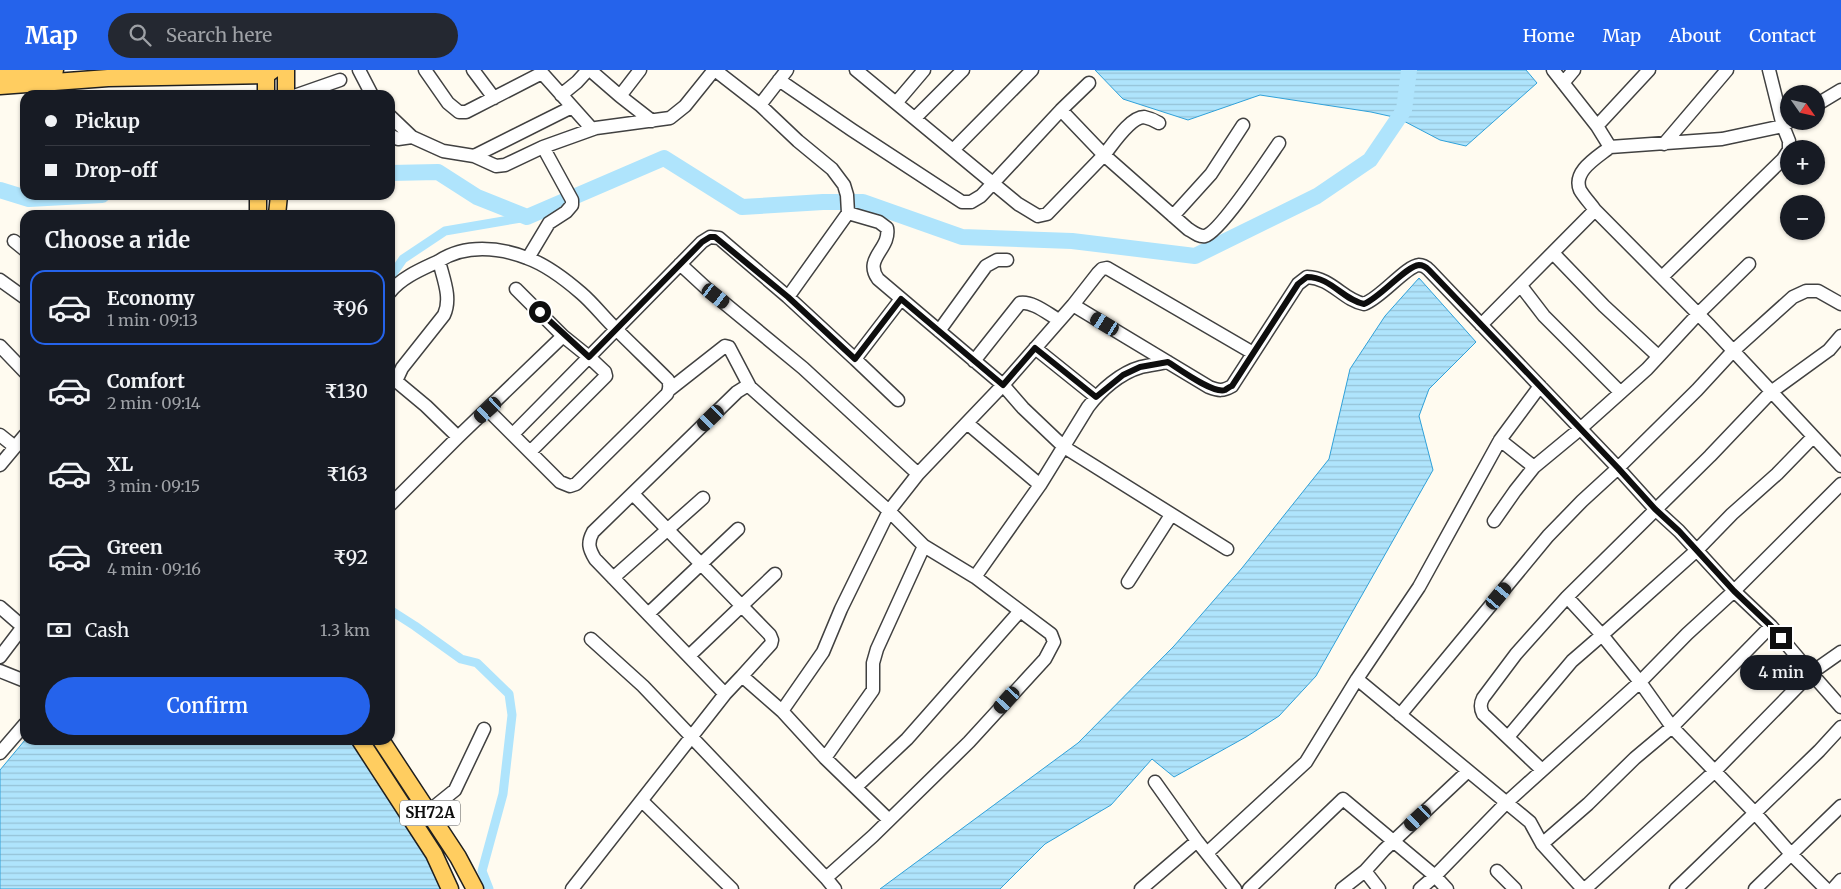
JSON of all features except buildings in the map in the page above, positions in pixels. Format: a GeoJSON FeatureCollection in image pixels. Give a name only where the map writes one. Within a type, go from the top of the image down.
{"type":"FeatureCollection","features":[{"type":"Feature","properties":{"kind":"main road"},"geometry":{"type":"LineString","coordinates":[[0,73],[55,70]]}},
{"type":"Feature","properties":{"kind":"main road"},"geometry":{"type":"LineString","coordinates":[[286,70],[286,90]]}},
{"type":"Feature","properties":{"kind":"main road"},"geometry":{"type":"LineString","coordinates":[[0,86],[107,74],[268,72],[266,90]]}},
{"type":"Feature","properties":{"kind":"main road","name":"SH72A"},"geometry":{"type":"LineString","coordinates":[[363,745],[434,854],[450,889]]}},
{"type":"Feature","properties":{"kind":"main road","name":"SH72A"},"geometry":{"type":"LineString","coordinates":[[384,745],[458,857],[475,889]]}},
{"type":"Feature","properties":{"kind":"street"},"geometry":{"type":"LineString","coordinates":[[359,70],[369,90]]}},
{"type":"Feature","properties":{"kind":"street"},"geometry":{"type":"LineString","coordinates":[[425,70],[448,103],[459,112],[466,112],[540,72],[592,129]]}},
{"type":"Feature","properties":{"kind":"street"},"geometry":{"type":"LineString","coordinates":[[473,70],[494,98]]}},
{"type":"Feature","properties":{"kind":"street"},"geometry":{"type":"LineString","coordinates":[[562,95],[589,70],[652,120]]}},
{"type":"Feature","properties":{"kind":"street"},"geometry":{"type":"LineString","coordinates":[[620,96],[640,70]]}},
{"type":"Feature","properties":{"kind":"street"},"geometry":{"type":"LineString","coordinates":[[395,121],[412,137],[443,151],[474,156],[496,166],[592,129],[670,118],[677,114],[715,70],[760,105],[798,141],[832,169],[844,185],[847,206],[788,297]]}},
{"type":"Feature","properties":{"kind":"street"},"geometry":{"type":"LineString","coordinates":[[856,70],[1018,204],[1038,216],[1047,214],[1136,119],[1143,117],[1159,123]]}},
{"type":"Feature","properties":{"kind":"street"},"geometry":{"type":"LineString","coordinates":[[896,103],[924,70]]}},
{"type":"Feature","properties":{"kind":"street"},"geometry":{"type":"LineString","coordinates":[[915,118],[963,70]]}},
{"type":"Feature","properties":{"kind":"street"},"geometry":{"type":"LineString","coordinates":[[953,150],[1032,70]]}},
{"type":"Feature","properties":{"kind":"street"},"geometry":{"type":"LineString","coordinates":[[1553,70],[1597,126],[1610,146]]}},
{"type":"Feature","properties":{"kind":"street"},"geometry":{"type":"LineString","coordinates":[[1563,83],[1574,70]]}},
{"type":"Feature","properties":{"kind":"street"},"geometry":{"type":"LineString","coordinates":[[1597,126],[1649,70]]}},
{"type":"Feature","properties":{"kind":"street"},"geometry":{"type":"LineString","coordinates":[[1664,144],[1727,70]]}},
{"type":"Feature","properties":{"kind":"street"},"geometry":{"type":"LineString","coordinates":[[1769,70],[1780,104]]}},
{"type":"Feature","properties":{"kind":"street"},"geometry":{"type":"LineString","coordinates":[[760,105],[783,75],[852,130],[962,202],[971,202],[981,196],[992,182],[1089,83]]}},
{"type":"Feature","properties":{"kind":"street"},"geometry":{"type":"LineString","coordinates":[[311,90],[340,80]]}},
{"type":"Feature","properties":{"kind":"street"},"geometry":{"type":"LineString","coordinates":[[1825,100],[1841,90]]}},
{"type":"Feature","properties":{"kind":"street"},"geometry":{"type":"LineString","coordinates":[[474,156],[572,107]]}},
{"type":"Feature","properties":{"kind":"street"},"geometry":{"type":"LineString","coordinates":[[1061,110],[1104,155],[1197,235],[1204,236],[1212,232],[1279,143]]}},
{"type":"Feature","properties":{"kind":"street"},"geometry":{"type":"LineString","coordinates":[[1173,216],[1211,174],[1243,125]]}},
{"type":"Feature","properties":{"kind":"street"},"geometry":{"type":"LineString","coordinates":[[1780,125],[1722,140],[1610,146],[1583,170],[1578,178],[1578,184],[1581,192],[1595,210],[1698,314],[1841,466]]}},
{"type":"Feature","properties":{"kind":"street"},"geometry":{"type":"LineString","coordinates":[[395,138],[398,139],[412,137]]}},
{"type":"Feature","properties":{"kind":"street"},"geometry":{"type":"LineString","coordinates":[[528,258],[549,223],[572,205],[569,195],[543,147]]}},
{"type":"Feature","properties":{"kind":"street"},"geometry":{"type":"LineString","coordinates":[[1662,278],[1734,209],[1780,161]]}},
{"type":"Feature","properties":{"kind":"street"},"geometry":{"type":"LineString","coordinates":[[847,206],[887,228],[888,234],[873,264],[873,271],[878,279],[1003,385],[1064,446],[1227,549]]}},
{"type":"Feature","properties":{"kind":"street"},"geometry":{"type":"LineString","coordinates":[[1481,325],[1595,210]]}},
{"type":"Feature","properties":{"kind":"street"},"geometry":{"type":"LineString","coordinates":[[513,434],[702,242],[710,237],[715,237],[788,297],[898,400]]}},
{"type":"Feature","properties":{"kind":"street"},"geometry":{"type":"LineString","coordinates":[[14,241],[20,246]]}},
{"type":"Feature","properties":{"kind":"street"},"geometry":{"type":"LineString","coordinates":[[395,286],[412,274],[456,253],[477,248],[502,251],[528,258],[553,272],[583,295],[668,380],[669,390]]}},
{"type":"Feature","properties":{"kind":"street"},"geometry":{"type":"LineString","coordinates":[[1554,253],[1604,306],[1658,356]]}},
{"type":"Feature","properties":{"kind":"street"},"geometry":{"type":"LineString","coordinates":[[939,331],[986,266],[997,260],[1007,260]]}},
{"type":"Feature","properties":{"kind":"street"},"geometry":{"type":"LineString","coordinates":[[395,377],[444,315],[448,307],[448,296],[439,261]]}},
{"type":"Feature","properties":{"kind":"street"},"geometry":{"type":"LineString","coordinates":[[680,264],[706,288],[803,368],[918,474]]}},
{"type":"Feature","properties":{"kind":"street"},"geometry":{"type":"LineString","coordinates":[[1494,521],[1514,491],[1534,467],[1580,429],[1620,392],[1749,264]]}},
{"type":"Feature","properties":{"kind":"street"},"geometry":{"type":"LineString","coordinates":[[1073,305],[1209,387],[1225,390],[1232,386],[1298,284],[1307,277],[1315,277],[1329,283],[1355,301],[1364,304],[1381,294],[1408,270],[1417,265],[1422,265],[1429,270],[1734,591],[1771,626],[1841,707]]}},
{"type":"Feature","properties":{"kind":"street"},"geometry":{"type":"LineString","coordinates":[[782,711],[823,652],[841,609],[889,511],[918,474],[1003,385],[1073,305],[1098,273],[1107,268],[1253,353]]}},
{"type":"Feature","properties":{"kind":"street"},"geometry":{"type":"LineString","coordinates":[[0,280],[20,294]]}},
{"type":"Feature","properties":{"kind":"street"},"geometry":{"type":"LineString","coordinates":[[1521,286],[1544,316],[1620,392]]}},
{"type":"Feature","properties":{"kind":"street"},"geometry":{"type":"LineString","coordinates":[[516,289],[563,336],[606,372],[606,376],[531,451]]}},
{"type":"Feature","properties":{"kind":"street"},"geometry":{"type":"LineString","coordinates":[[1400,715],[1548,536],[1697,390],[1733,351],[1793,297],[1806,291],[1818,291],[1841,304]]}},
{"type":"Feature","properties":{"kind":"street"},"geometry":{"type":"LineString","coordinates":[[855,359],[901,299]]}},
{"type":"Feature","properties":{"kind":"street"},"geometry":{"type":"LineString","coordinates":[[974,361],[1020,303],[1031,304],[1059,320]]}},
{"type":"Feature","properties":{"kind":"street"},"geometry":{"type":"LineString","coordinates":[[395,500],[563,336]]}},
{"type":"Feature","properties":{"kind":"street"},"geometry":{"type":"LineString","coordinates":[[1542,770],[1483,714],[1480,708],[1483,698],[1516,654],[1567,597],[1710,456],[1771,392],[1828,350],[1841,336]]}},
{"type":"Feature","properties":{"kind":"street"},"geometry":{"type":"LineString","coordinates":[[0,346],[20,367]]}},
{"type":"Feature","properties":{"kind":"street"},"geometry":{"type":"LineString","coordinates":[[488,410],[560,482],[570,486],[576,484],[669,390],[725,346],[729,347],[750,387],[889,511],[924,546],[975,578],[1051,634],[1054,642],[1050,651],[969,742],[826,878]]}},
{"type":"Feature","properties":{"kind":"street"},"geometry":{"type":"LineString","coordinates":[[1035,348],[1096,397]]}},
{"type":"Feature","properties":{"kind":"street"},"geometry":{"type":"LineString","coordinates":[[975,578],[1040,485],[1096,397],[1123,375],[1140,367],[1168,362]]}},
{"type":"Feature","properties":{"kind":"street"},"geometry":{"type":"LineString","coordinates":[[395,382],[426,406],[458,437]]}},
{"type":"Feature","properties":{"kind":"street"},"geometry":{"type":"LineString","coordinates":[[1207,853],[1306,762],[1357,679],[1419,586],[1500,440],[1540,386]]}},
{"type":"Feature","properties":{"kind":"street"},"geometry":{"type":"LineString","coordinates":[[725,694],[595,559],[589,550],[589,540],[593,532],[737,392],[750,387]]}},
{"type":"Feature","properties":{"kind":"street"},"geometry":{"type":"LineString","coordinates":[[966,423],[1040,485]]}},
{"type":"Feature","properties":{"kind":"street"},"geometry":{"type":"LineString","coordinates":[[0,435],[15,448]]}},
{"type":"Feature","properties":{"kind":"street"},"geometry":{"type":"LineString","coordinates":[[1508,737],[1572,660],[1696,550],[1732,514],[1778,474],[1813,437]]}},
{"type":"Feature","properties":{"kind":"street"},"geometry":{"type":"LineString","coordinates":[[1500,440],[1534,467]]}},
{"type":"Feature","properties":{"kind":"street"},"geometry":{"type":"LineString","coordinates":[[0,465],[20,442]]}},
{"type":"Feature","properties":{"kind":"street"},"geometry":{"type":"LineString","coordinates":[[1420,889],[1542,770],[1640,682],[1841,484]]}},
{"type":"Feature","properties":{"kind":"street"},"geometry":{"type":"LineString","coordinates":[[572,889],[725,694],[767,649],[772,640],[770,635],[741,608],[633,494]]}},
{"type":"Feature","properties":{"kind":"street"},"geometry":{"type":"LineString","coordinates":[[613,578],[703,498]]}},
{"type":"Feature","properties":{"kind":"street"},"geometry":{"type":"LineString","coordinates":[[1128,582],[1171,515]]}},
{"type":"Feature","properties":{"kind":"street"},"geometry":{"type":"LineString","coordinates":[[648,614],[738,528]]}},
{"type":"Feature","properties":{"kind":"street"},"geometry":{"type":"LineString","coordinates":[[825,758],[873,690],[873,663],[877,649],[924,546]]}},
{"type":"Feature","properties":{"kind":"street"},"geometry":{"type":"LineString","coordinates":[[689,656],[775,574]]}},
{"type":"Feature","properties":{"kind":"street"},"geometry":{"type":"LineString","coordinates":[[1567,597],[1602,635],[1640,682],[1672,727],[1826,889]]}},
{"type":"Feature","properties":{"kind":"street"},"geometry":{"type":"LineString","coordinates":[[0,607],[20,622]]}},
{"type":"Feature","properties":{"kind":"street"},"geometry":{"type":"LineString","coordinates":[[856,787],[907,739],[1020,611]]}},
{"type":"Feature","properties":{"kind":"street"},"geometry":{"type":"LineString","coordinates":[[1542,844],[1588,804],[1635,758],[1672,727],[1771,626]]}},
{"type":"Feature","properties":{"kind":"street"},"geometry":{"type":"LineString","coordinates":[[0,656],[20,630]]}},
{"type":"Feature","properties":{"kind":"street"},"geometry":{"type":"LineString","coordinates":[[591,639],[643,686],[835,889]]}},
{"type":"Feature","properties":{"kind":"street"},"geometry":{"type":"LineString","coordinates":[[1357,679],[1467,772],[1530,822],[1542,844],[1584,889],[1714,772],[1811,673],[1841,652]]}},
{"type":"Feature","properties":{"kind":"street"},"geometry":{"type":"LineString","coordinates":[[0,671],[20,681]]}},
{"type":"Feature","properties":{"kind":"street"},"geometry":{"type":"LineString","coordinates":[[742,676],[782,711],[825,758],[889,820]]}},
{"type":"Feature","properties":{"kind":"street"},"geometry":{"type":"LineString","coordinates":[[1676,889],[1841,727]]}},
{"type":"Feature","properties":{"kind":"street"},"geometry":{"type":"LineString","coordinates":[[429,811],[455,790],[484,729]]}},
{"type":"Feature","properties":{"kind":"street"},"geometry":{"type":"LineString","coordinates":[[0,754],[20,730]]}},
{"type":"Feature","properties":{"kind":"street"},"geometry":{"type":"LineString","coordinates":[[1342,889],[1365,871],[1467,772]]}},
{"type":"Feature","properties":{"kind":"street"},"geometry":{"type":"LineString","coordinates":[[1155,782],[1196,841],[1235,889]]}},
{"type":"Feature","properties":{"kind":"street"},"geometry":{"type":"LineString","coordinates":[[1249,889],[1343,800],[1435,876],[1446,889]]}},
{"type":"Feature","properties":{"kind":"street"},"geometry":{"type":"LineString","coordinates":[[642,801],[724,886]]}},
{"type":"Feature","properties":{"kind":"street"},"geometry":{"type":"LineString","coordinates":[[1755,889],[1841,806]]}},
{"type":"Feature","properties":{"kind":"street"},"geometry":{"type":"LineString","coordinates":[[1141,889],[1196,841]]}},
{"type":"Feature","properties":{"kind":"street"},"geometry":{"type":"LineString","coordinates":[[1365,871],[1379,889]]}},
{"type":"Feature","properties":{"kind":"street"},"geometry":{"type":"LineString","coordinates":[[1497,871],[1515,889]]}},
{"type":"Feature","properties":{"kind":"street"},"geometry":{"type":"LineString","coordinates":[[1832,889],[1841,880]]}},
{"type":"Feature","properties":{"kind":"water"},"geometry":{"type":"Polygon","coordinates":[[[1095,70],[1526,70],[1537,83],[1466,146],[1440,140],[1398,118],[1260,95],[1188,120],[1123,99],[1095,70]]]}},
{"type":"Feature","properties":{"kind":"water"},"geometry":{"type":"Polygon","coordinates":[[[1419,278],[1476,342],[1429,389],[1419,416],[1433,470],[1316,676],[1279,716],[1246,737],[1174,777],[1152,759],[1111,805],[1045,844],[1000,889],[880,889],[1078,743],[1174,646],[1242,568],[1329,459],[1350,369],[1385,316],[1419,278]]]}},
{"type":"Feature","properties":{"kind":"water"},"geometry":{"type":"Polygon","coordinates":[[[21,745],[355,745],[432,864],[444,889],[0,889],[0,770],[21,745]]]}},
{"type":"Feature","properties":{"kind":"waterway"},"geometry":{"type":"LineString","coordinates":[[395,173],[438,172],[477,197],[527,217],[664,158],[742,207],[823,202],[863,202],[962,237],[1072,241],[1195,256],[1317,196],[1370,160],[1404,110],[1409,70]]}},
{"type":"Feature","properties":{"kind":"waterway"},"geometry":{"type":"LineString","coordinates":[[0,190],[20,196]]}},
{"type":"Feature","properties":{"kind":"waterway"},"geometry":{"type":"LineString","coordinates":[[395,271],[403,259],[445,231],[527,217]]}},
{"type":"Feature","properties":{"kind":"waterway"},"geometry":{"type":"LineString","coordinates":[[395,613],[461,659],[477,663],[509,694],[512,715],[503,794],[482,871],[489,889]]}},
{"type":"Feature","properties":{"kind":"route"},"geometry":{"type":"LineString","coordinates":[[540,312],[563,336],[589,357],[702,242],[710,237],[715,237],[719,238],[788,297],[855,359],[901,299],[1003,385],[1035,348],[1096,397],[1123,375],[1140,367],[1168,362],[1209,387],[1225,390],[1232,386],[1298,284],[1307,277],[1315,277],[1329,283],[1355,301],[1364,304],[1371,302],[1408,270],[1417,265],[1422,265],[1429,270],[1655,509],[1679,531],[1734,591],[1781,638]]}}]}
